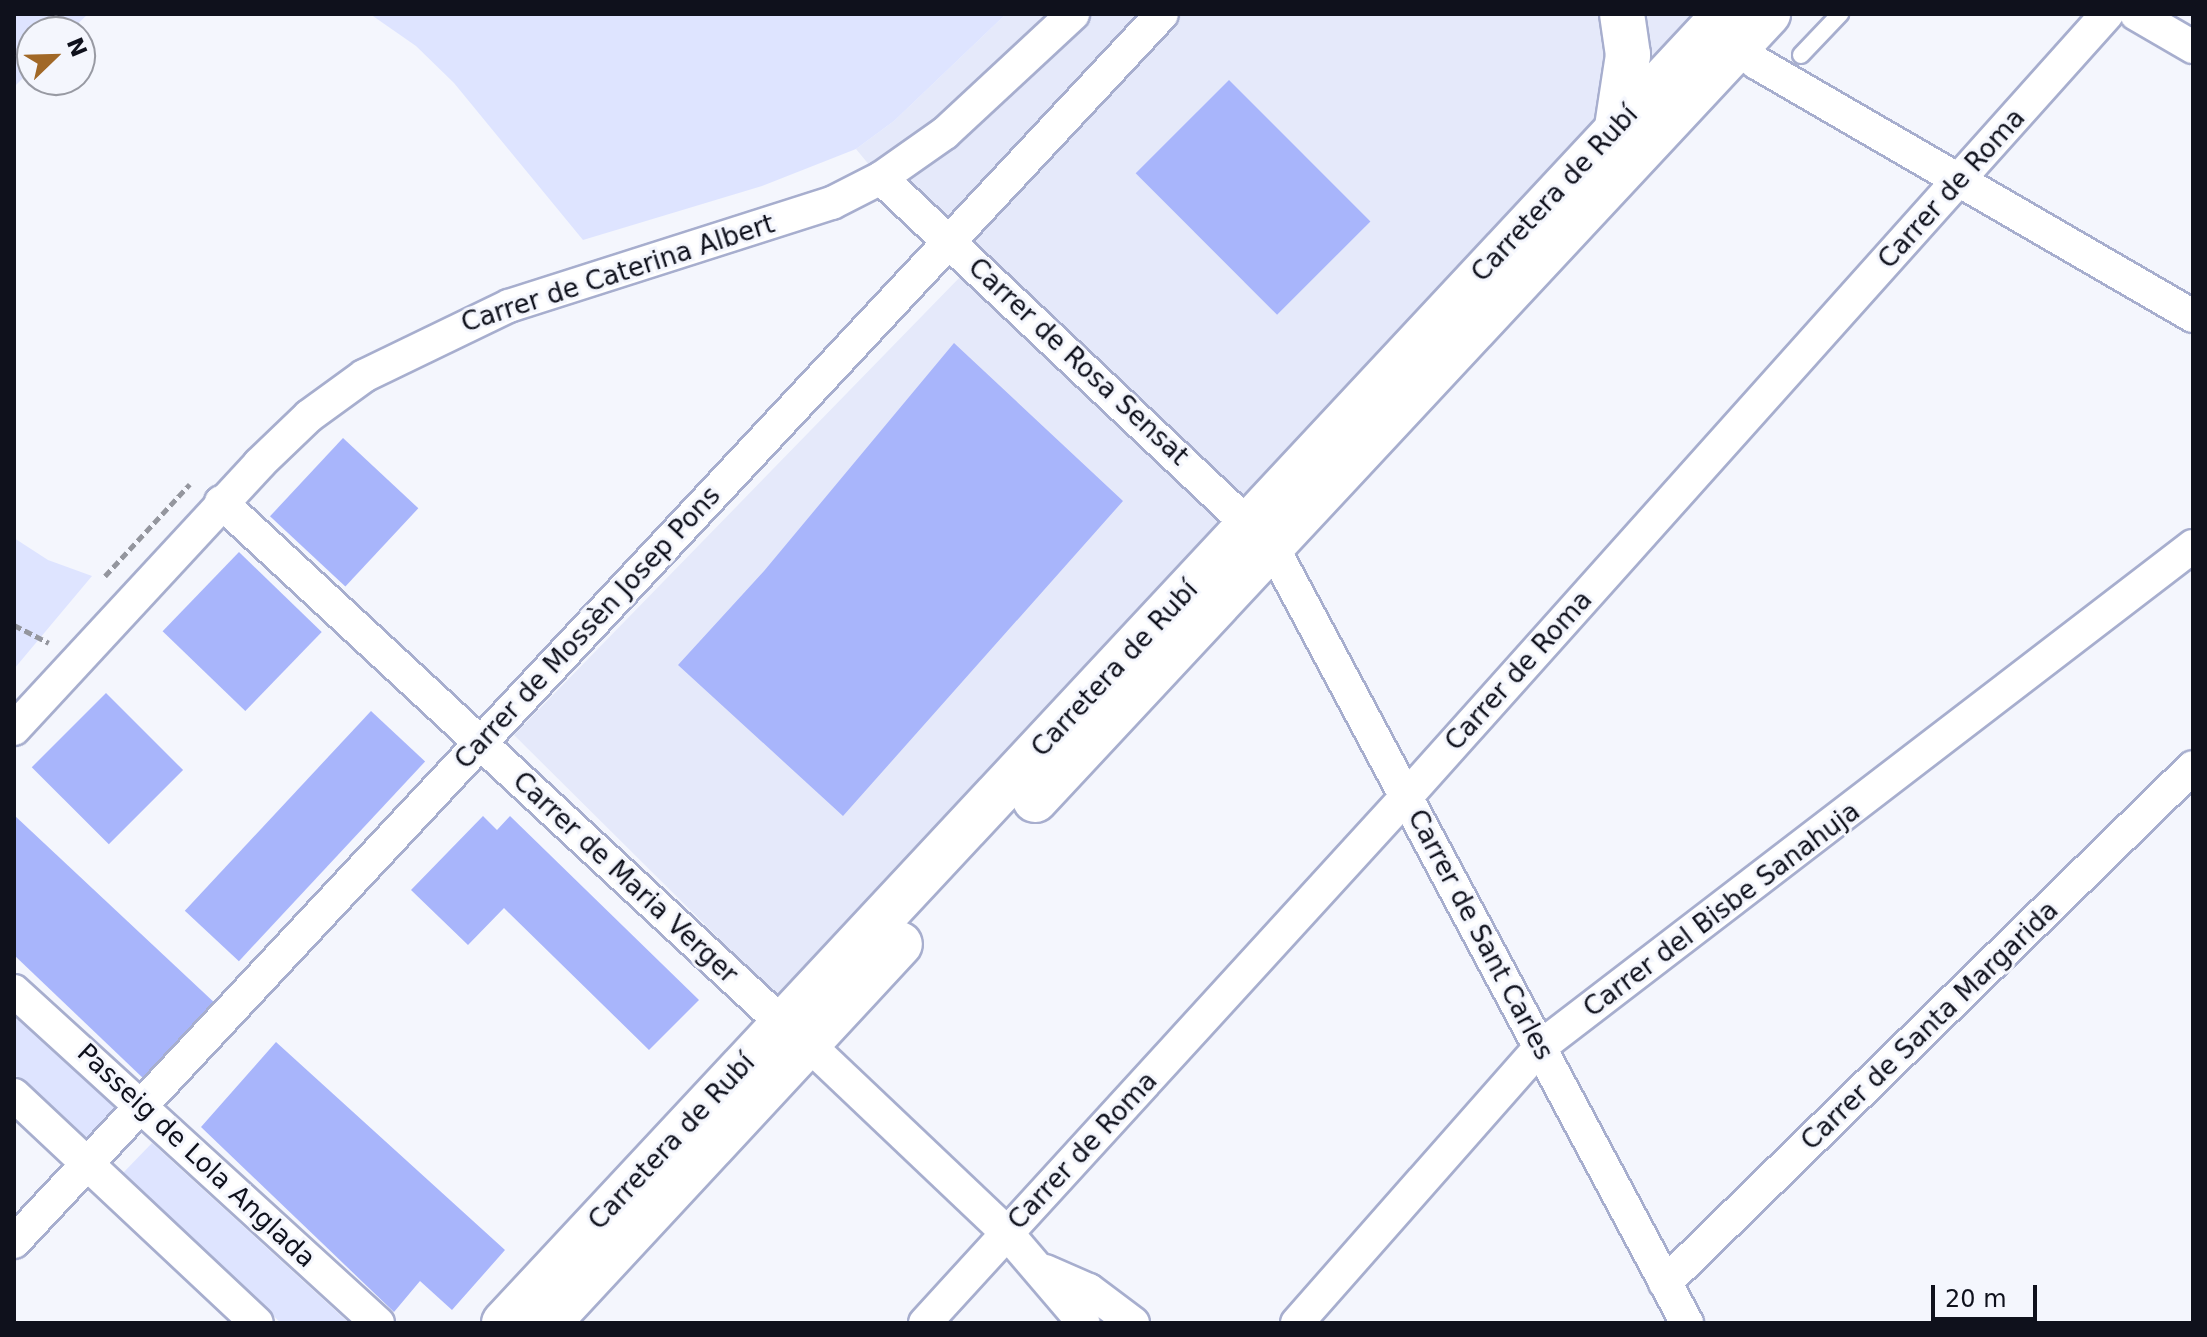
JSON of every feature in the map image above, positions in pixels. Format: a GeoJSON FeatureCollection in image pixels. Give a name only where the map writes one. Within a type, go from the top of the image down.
{"type":"FeatureCollection","features":[{"type":"Feature","properties":{"kind":"main road"},"geometry":{"type":"LineString","coordinates":[[1617,127],[1628,55],[1622,14]]}},
{"type":"Feature","properties":{"kind":"main road","name":"Carretera de Rubí"},"geometry":{"type":"LineString","coordinates":[[1262,536],[1617,127],[1737,25],[1768,14]]}},
{"type":"Feature","properties":{"kind":"main road","name":"Carretera de Rubí"},"geometry":{"type":"LineString","coordinates":[[504,1323],[795,1034],[1737,25]]}},
{"type":"Feature","properties":{"kind":"main road","name":"Carretera de Rubí"},"geometry":{"type":"LineString","coordinates":[[548,1323],[795,1034]]}},
{"type":"Feature","properties":{"kind":"street","name":"Carrer de Caterina Albert"},"geometry":{"type":"LineString","coordinates":[[14,729],[221,502],[309,416],[406,352],[509,306],[832,203],[881,178],[1003,83],[1073,14]]}},
{"type":"Feature","properties":{"kind":"street","name":"Carrer de Mossèn Josep Pons"},"geometry":{"type":"LineString","coordinates":[[14,1242],[144,1107],[1162,14]]}},
{"type":"Feature","properties":{"kind":"street","name":"Carrer de Roma"},"geometry":{"type":"LineString","coordinates":[[925,1323],[1406,797],[2107,14]]}},
{"type":"Feature","properties":{"kind":"street"},"geometry":{"type":"LineString","coordinates":[[2136,14],[2193,47]]}},
{"type":"Feature","properties":{"kind":"street"},"geometry":{"type":"LineString","coordinates":[[1737,25],[1959,182],[2193,316]]}},
{"type":"Feature","properties":{"kind":"street","name":"Carrer de Rosa Sensat"},"geometry":{"type":"LineString","coordinates":[[881,178],[1262,536]]}},
{"type":"Feature","properties":{"kind":"street","name":"Carrer de Maria Verger"},"geometry":{"type":"LineString","coordinates":[[221,502],[795,1034],[1045,1271]]}},
{"type":"Feature","properties":{"kind":"street","name":"Carrer de Sant Carles"},"geometry":{"type":"LineString","coordinates":[[1262,536],[1406,797],[1687,1323]]}},
{"type":"Feature","properties":{"kind":"street","name":"Carrer del Bisbe Sanahuja"},"geometry":{"type":"LineString","coordinates":[[1297,1323],[1540,1047],[2193,546]]}},
{"type":"Feature","properties":{"kind":"street","name":"Carrer de Santa Margarida"},"geometry":{"type":"LineString","coordinates":[[1665,1283],[2193,767]]}},
{"type":"Feature","properties":{"kind":"street","name":"Passeig de Lola Anglada"},"geometry":{"type":"LineString","coordinates":[[14,991],[378,1323]]}},
{"type":"Feature","properties":{"kind":"street"},"geometry":{"type":"LineString","coordinates":[[14,1095],[257,1323]]}},
{"type":"Feature","properties":{"kind":"street"},"geometry":{"type":"LineString","coordinates":[[1045,1271],[1084,1323]]}},
{"type":"Feature","properties":{"kind":"street"},"geometry":{"type":"LineString","coordinates":[[1045,1271],[1089,1290],[1133,1323]]}},
{"type":"Feature","properties":{"kind":"lane"},"geometry":{"type":"LineString","coordinates":[[1801,55],[1836,15]]}},
{"type":"Feature","properties":{"kind":"path"},"geometry":{"type":"LineString","coordinates":[[14,625],[49,643]]}},
{"type":"Feature","properties":{"kind":"shaded area"},"geometry":{"type":"Polygon","coordinates":[[[14,14],[88,14],[16,16],[14,87],[14,14]]]}},
{"type":"Feature","properties":{"kind":"shaded area"},"geometry":{"type":"Polygon","coordinates":[[[370,14],[1006,14],[894,121],[856,149],[762,186],[583,240],[454,83],[416,46],[370,14]]]}},
{"type":"Feature","properties":{"kind":"shaded area"},"geometry":{"type":"Polygon","coordinates":[[[1006,14],[1700,14],[782,1001],[514,735],[961,276],[856,149],[894,121],[1006,14]]]}},
{"type":"Feature","properties":{"kind":"shaded area"},"geometry":{"type":"Polygon","coordinates":[[[14,538],[48,560],[92,576],[14,669],[14,538]]]}},
{"type":"Feature","properties":{"kind":"shaded area"},"geometry":{"type":"Polygon","coordinates":[[[14,1006],[119,1103],[90,1137],[78,1136],[14,1074],[14,1006]]]}},
{"type":"Feature","properties":{"kind":"shaded area"},"geometry":{"type":"Polygon","coordinates":[[[152,1143],[349,1323],[281,1323],[121,1175],[152,1143]]]}},
{"type":"Feature","properties":{"kind":"building"},"geometry":{"type":"Polygon","coordinates":[[[1229,80],[1370,221],[1277,315],[1136,173],[1229,80]]]}},
{"type":"Feature","properties":{"kind":"building"},"geometry":{"type":"Polygon","coordinates":[[[954,343],[1123,501],[843,816],[678,665],[764,571],[954,343]]]}},
{"type":"Feature","properties":{"kind":"building"},"geometry":{"type":"Polygon","coordinates":[[[343,438],[418,508],[345,587],[270,516],[343,438]]]}},
{"type":"Feature","properties":{"kind":"building"},"geometry":{"type":"Polygon","coordinates":[[[239,552],[322,632],[245,711],[163,631],[239,552]]]}},
{"type":"Feature","properties":{"kind":"building"},"geometry":{"type":"Polygon","coordinates":[[[106,693],[183,770],[109,844],[32,767],[106,693]]]}},
{"type":"Feature","properties":{"kind":"building"},"geometry":{"type":"Polygon","coordinates":[[[371,711],[425,761],[239,961],[185,911],[371,711]]]}},
{"type":"Feature","properties":{"kind":"building"},"geometry":{"type":"Polygon","coordinates":[[[14,815],[218,1006],[145,1080],[14,955],[14,815]]]}},
{"type":"Feature","properties":{"kind":"building"},"geometry":{"type":"Polygon","coordinates":[[[483,816],[497,830],[510,816],[699,1000],[649,1050],[504,908],[468,945],[411,890],[483,816]]]}},
{"type":"Feature","properties":{"kind":"building"},"geometry":{"type":"Polygon","coordinates":[[[276,1042],[505,1250],[452,1310],[420,1281],[394,1312],[201,1127],[276,1042]]]}}]}
